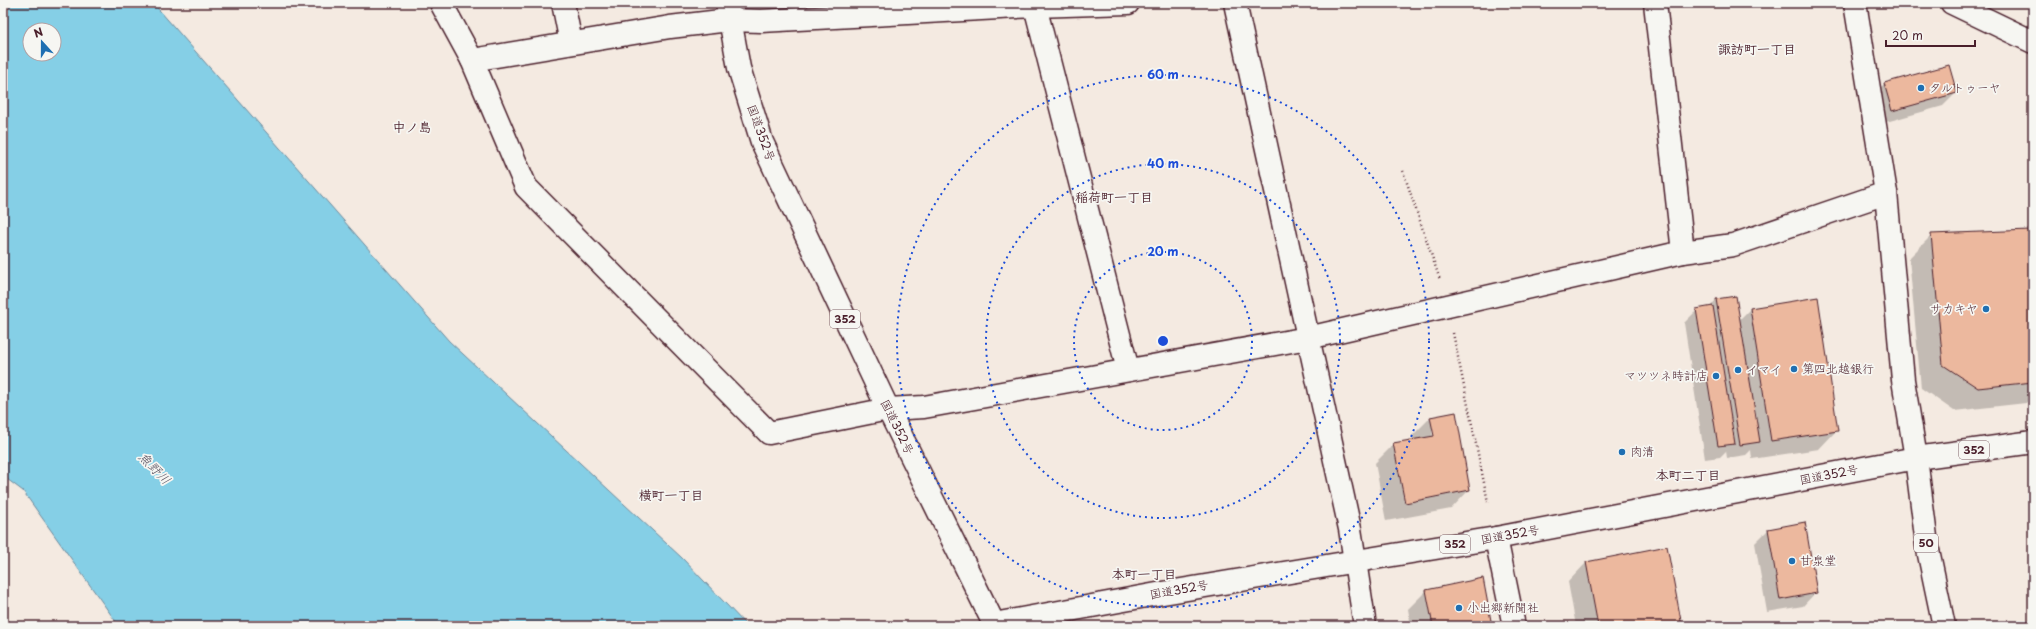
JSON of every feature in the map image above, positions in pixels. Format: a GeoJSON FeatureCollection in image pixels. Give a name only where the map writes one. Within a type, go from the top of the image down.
{"type":"FeatureCollection","features":[{"type":"Feature","properties":{"kind":"main road"},"geometry":{"type":"LineString","coordinates":[[441,3],[472,60],[526,187],[769,432],[888,409],[924,407],[1308,338],[1683,252],[1733,245],[1886,193]]}},
{"type":"Feature","properties":{"kind":"main road"},"geometry":{"type":"LineString","coordinates":[[563,3],[571,43]]}},
{"type":"Feature","properties":{"kind":"main road"},"geometry":{"type":"LineString","coordinates":[[472,60],[571,43],[728,11],[761,21],[1035,6],[1124,3]]}},
{"type":"Feature","properties":{"kind":"main road"},"geometry":{"type":"LineString","coordinates":[[1235,3],[1350,529],[1365,626]]}},
{"type":"Feature","properties":{"kind":"main road"},"geometry":{"type":"LineString","coordinates":[[1655,3],[1683,252]]}},
{"type":"Feature","properties":{"kind":"main road"},"geometry":{"type":"LineString","coordinates":[[1952,3],[2033,42]]}},
{"type":"Feature","properties":{"kind":"main road"},"geometry":{"type":"LineString","coordinates":[[1860,5],[1886,193],[1902,380],[1916,458]]}},
{"type":"Feature","properties":{"kind":"main road"},"geometry":{"type":"LineString","coordinates":[[1035,6],[1128,370]]}},
{"type":"Feature","properties":{"kind":"main road","name":"国道352号"},"geometry":{"type":"LineString","coordinates":[[728,11],[739,68],[762,142],[991,625],[1157,594],[1496,538],[1916,458],[2033,442]]}},
{"type":"Feature","properties":{"kind":"main road","name":"50"},"geometry":{"type":"LineString","coordinates":[[1916,458],[1926,545],[1944,626]]}},
{"type":"Feature","properties":{"kind":"main road"},"geometry":{"type":"LineString","coordinates":[[1496,538],[1514,626]]}},
{"type":"Feature","properties":{"kind":"path"},"geometry":{"type":"LineString","coordinates":[[1403,171],[1440,281]]}},
{"type":"Feature","properties":{"kind":"path"},"geometry":{"type":"LineString","coordinates":[[1452,330],[1488,502]]}},
{"type":"Feature","properties":{"kind":"water","name":"魚野川"},"geometry":{"type":"Polygon","coordinates":[[[3,3],[153,3],[449,341],[682,558],[747,626],[119,626],[23,491],[3,476],[3,3]]]}},
{"type":"Feature","properties":{"kind":"building","name":"タルトゥーヤ"},"geometry":{"type":"Polygon","coordinates":[[[1949,65],[1957,93],[1892,111],[1884,83],[1949,65]]]}},
{"type":"Feature","properties":{"kind":"building","name":"サカキヤ"},"geometry":{"type":"Polygon","coordinates":[[[2030,230],[2033,253],[2033,382],[1978,388],[1943,365],[1931,234],[2030,230]]]}},
{"type":"Feature","properties":{"kind":"building","name":"イマイ"},"geometry":{"type":"Polygon","coordinates":[[[1736,296],[1760,442],[1740,445],[1716,299],[1736,296]]]}},
{"type":"Feature","properties":{"kind":"building","name":"第四北越銀行"},"geometry":{"type":"Polygon","coordinates":[[[1818,297],[1838,431],[1771,441],[1750,308],[1818,297]]]}},
{"type":"Feature","properties":{"kind":"building","name":"マツツネ時計店"},"geometry":{"type":"Polygon","coordinates":[[[1713,306],[1735,444],[1718,446],[1696,309],[1713,306]]]}},
{"type":"Feature","properties":{"kind":"building"},"geometry":{"type":"Polygon","coordinates":[[[1456,412],[1470,490],[1405,503],[1393,443],[1434,436],[1430,417],[1456,412]]]}},
{"type":"Feature","properties":{"kind":"building","name":"甘泉堂"},"geometry":{"type":"Polygon","coordinates":[[[1805,522],[1817,593],[1780,600],[1768,529],[1805,522]]]}},
{"type":"Feature","properties":{"kind":"building"},"geometry":{"type":"Polygon","coordinates":[[[1667,546],[1682,626],[1598,626],[1586,562],[1667,546]]]}},
{"type":"Feature","properties":{"kind":"building","name":"小出郷新聞社"},"geometry":{"type":"Polygon","coordinates":[[[1483,578],[1492,626],[1433,626],[1426,590],[1483,578]]]}},
{"type":"Feature","properties":{"kind":"place","name":"タルトゥーヤ"},"geometry":{"type":"Point","coordinates":[1921,88]}},
{"type":"Feature","properties":{"kind":"place","name":"サカキヤ"},"geometry":{"type":"Point","coordinates":[1986,309]}},
{"type":"Feature","properties":{"kind":"place","name":"第四北越銀行"},"geometry":{"type":"Point","coordinates":[1794,369]}},
{"type":"Feature","properties":{"kind":"place","name":"イマイ"},"geometry":{"type":"Point","coordinates":[1738,370]}},
{"type":"Feature","properties":{"kind":"place","name":"マツツネ時計店"},"geometry":{"type":"Point","coordinates":[1716,376]}},
{"type":"Feature","properties":{"kind":"place","name":"肉清"},"geometry":{"type":"Point","coordinates":[1622,452]}},
{"type":"Feature","properties":{"kind":"place","name":"甘泉堂"},"geometry":{"type":"Point","coordinates":[1792,561]}},
{"type":"Feature","properties":{"kind":"place","name":"小出郷新聞社"},"geometry":{"type":"Point","coordinates":[1459,608]}},
{"type":"Feature","properties":{"kind":"district","name":"諏訪町一丁目"},"geometry":{"type":"Point","coordinates":[1757,49]}},
{"type":"Feature","properties":{"kind":"district","name":"中ノ島"},"geometry":{"type":"Point","coordinates":[412,127]}},
{"type":"Feature","properties":{"kind":"district","name":"稲荷町一丁目"},"geometry":{"type":"Point","coordinates":[1114,197]}},
{"type":"Feature","properties":{"kind":"district","name":"本町二丁目"},"geometry":{"type":"Point","coordinates":[1688,475]}},
{"type":"Feature","properties":{"kind":"district","name":"横町一丁目"},"geometry":{"type":"Point","coordinates":[671,495]}},
{"type":"Feature","properties":{"kind":"district","name":"本町一丁目"},"geometry":{"type":"Point","coordinates":[1144,574]}}]}
